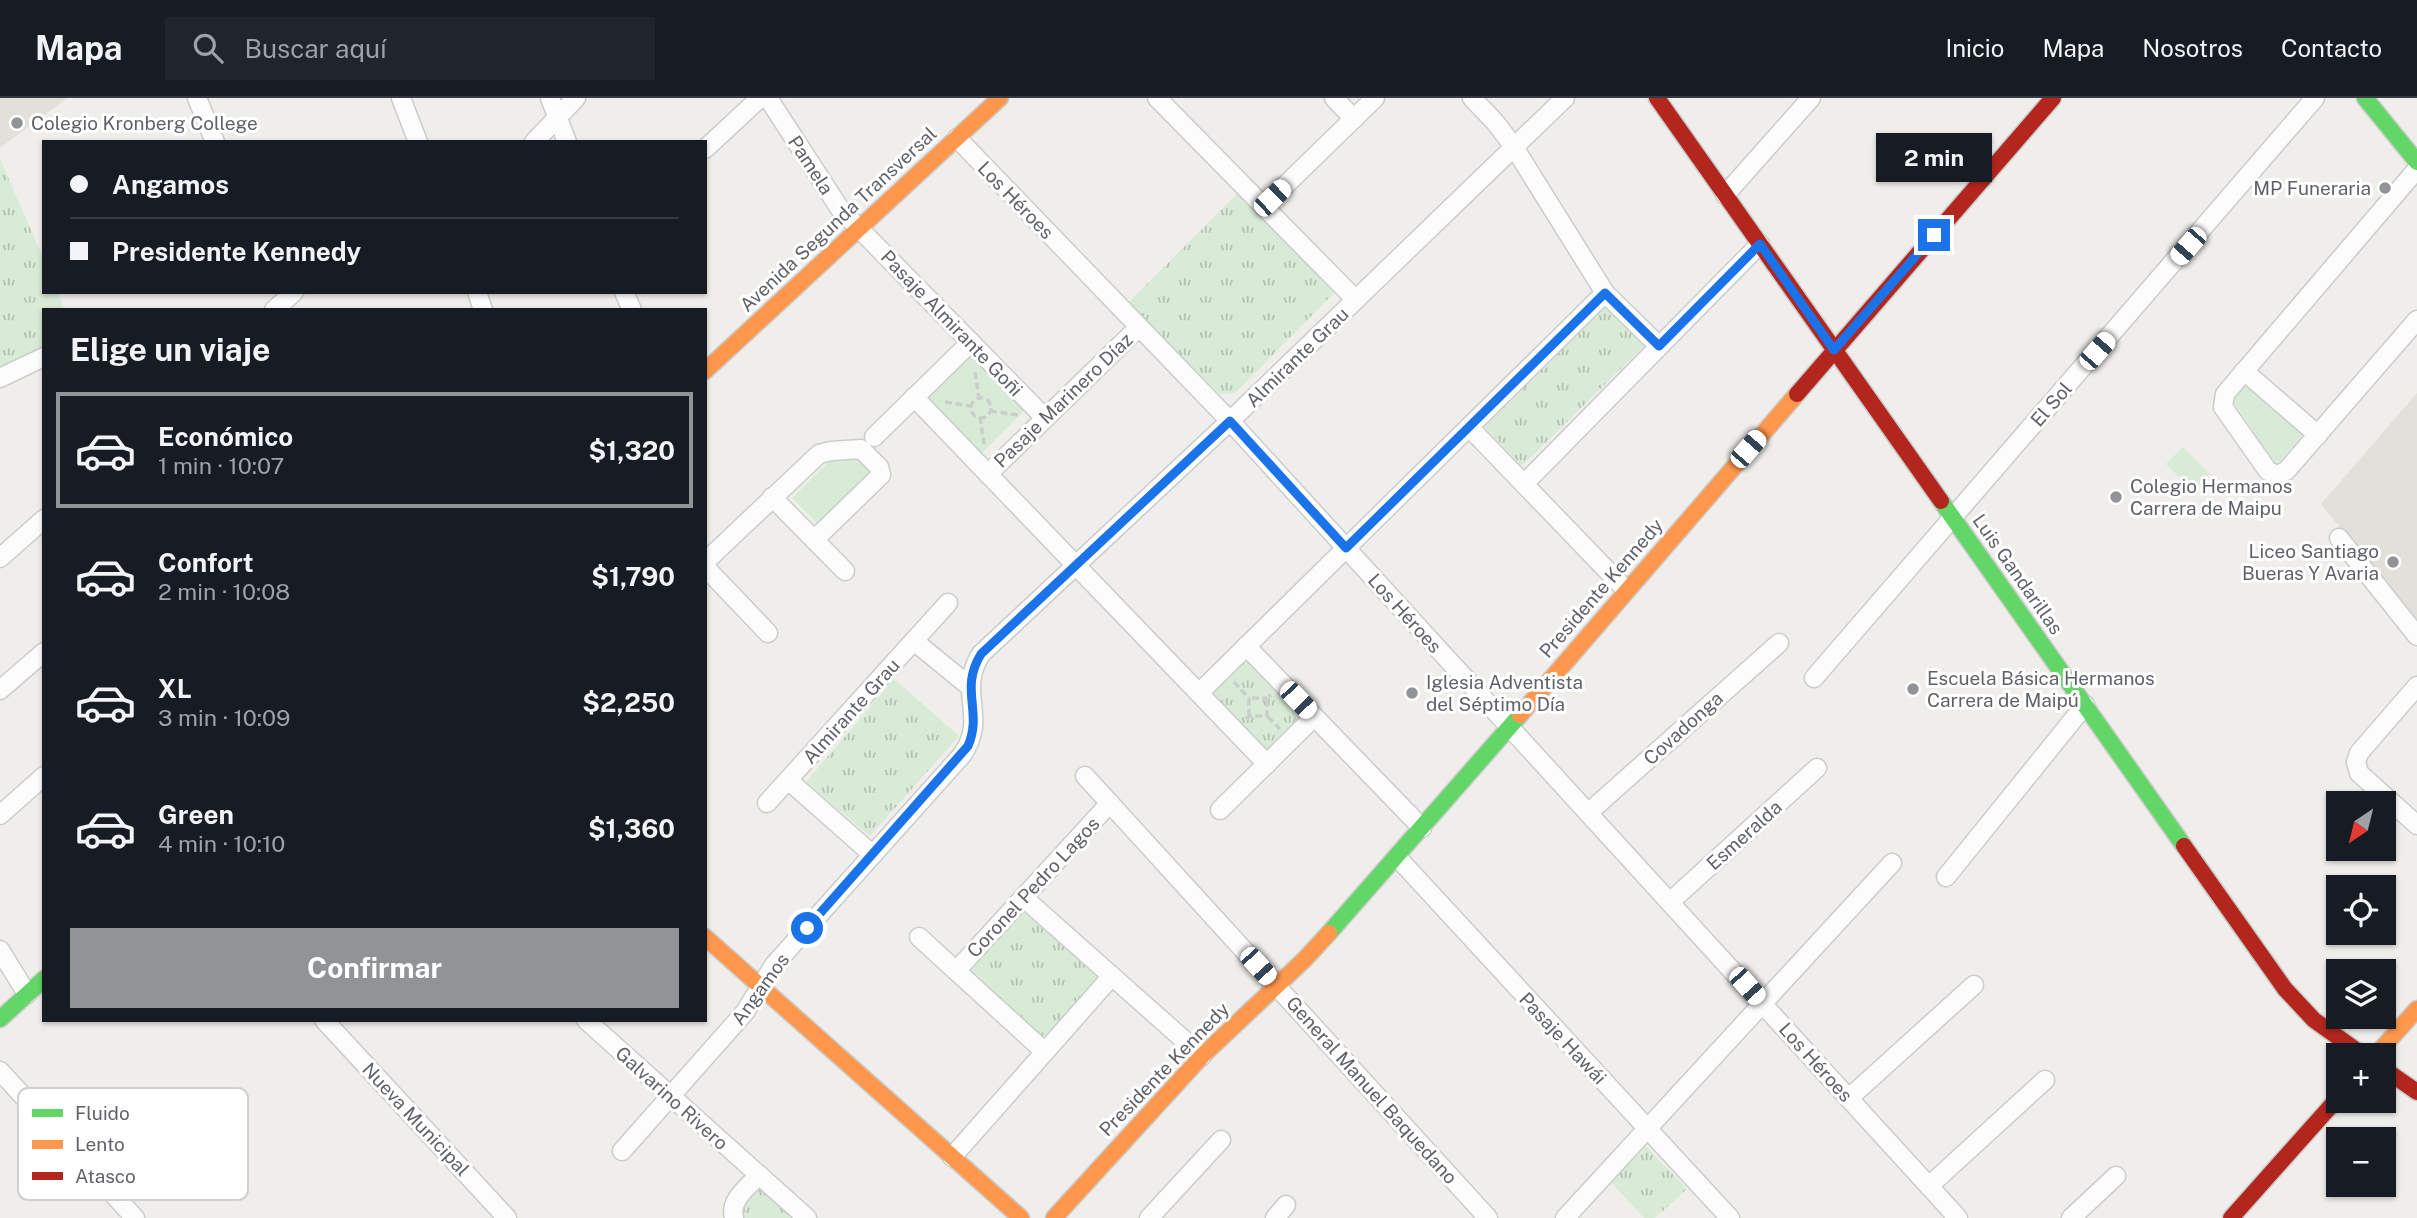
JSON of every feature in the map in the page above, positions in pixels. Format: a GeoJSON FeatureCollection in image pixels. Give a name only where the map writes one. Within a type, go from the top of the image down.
{"type":"FeatureCollection","features":[{"type":"Feature","properties":{"kind":"street"},"geometry":{"type":"LineString","coordinates":[[197,98],[214,140]]}},
{"type":"Feature","properties":{"kind":"street"},"geometry":{"type":"LineString","coordinates":[[401,98],[417,140]]}},
{"type":"Feature","properties":{"kind":"street"},"geometry":{"type":"LineString","coordinates":[[550,98],[566,140]]}},
{"type":"Feature","properties":{"kind":"street"},"geometry":{"type":"LineString","coordinates":[[536,140],[576,98]]}},
{"type":"Feature","properties":{"kind":"street"},"geometry":{"type":"LineString","coordinates":[[707,147],[760,98]]}},
{"type":"Feature","properties":{"kind":"street","name":"Pamela"},"geometry":{"type":"LineString","coordinates":[[768,98],[840,209],[859,228]]}},
{"type":"Feature","properties":{"kind":"street"},"geometry":{"type":"LineString","coordinates":[[1157,98],[1356,300]]}},
{"type":"Feature","properties":{"kind":"street"},"geometry":{"type":"LineString","coordinates":[[1334,98],[1354,118]]}},
{"type":"Feature","properties":{"kind":"street"},"geometry":{"type":"LineString","coordinates":[[1264,206],[1375,98]]}},
{"type":"Feature","properties":{"kind":"street"},"geometry":{"type":"LineString","coordinates":[[1472,98],[1514,147],[1605,293],[1659,346]]}},
{"type":"Feature","properties":{"kind":"street","name":"Almirante Grau"},"geometry":{"type":"LineString","coordinates":[[914,641],[969,687],[975,664],[981,654],[1230,421],[1565,98]]}},
{"type":"Feature","properties":{"kind":"street","name":"Luis Gandarillas"},"geometry":{"type":"LineString","coordinates":[[1657,98],[2285,989],[2314,1020],[2346,1043]]}},
{"type":"Feature","properties":{"kind":"street"},"geometry":{"type":"LineString","coordinates":[[1726,195],[1811,98]]}},
{"type":"Feature","properties":{"kind":"street","name":"Presidente Kennedy"},"geometry":{"type":"LineString","coordinates":[[1054,1218],[1202,1056],[1327,937],[1398,857],[1416,822],[1508,727],[2053,98]]}},
{"type":"Feature","properties":{"kind":"street","name":"El Sol"},"geometry":{"type":"LineString","coordinates":[[1814,678],[2315,98]]}},
{"type":"Feature","properties":{"kind":"street"},"geometry":{"type":"LineString","coordinates":[[2365,98],[2417,162]]}},
{"type":"Feature","properties":{"kind":"street","name":"Avenida Segunda Transversal"},"geometry":{"type":"LineString","coordinates":[[707,369],[957,138],[989,102]]}},
{"type":"Feature","properties":{"kind":"street","name":"Los Héroes"},"geometry":{"type":"LineString","coordinates":[[957,138],[1230,421],[1958,1218]]}},
{"type":"Feature","properties":{"kind":"street"},"geometry":{"type":"LineString","coordinates":[[2417,169],[2225,394],[2223,407],[2268,471],[2277,475],[2286,471],[2417,320]]}},
{"type":"Feature","properties":{"kind":"street","name":"Pasaje Almirante Goñi"},"geometry":{"type":"LineString","coordinates":[[859,228],[1045,418]]}},
{"type":"Feature","properties":{"kind":"street"},"geometry":{"type":"LineString","coordinates":[[1524,484],[1760,244]]}},
{"type":"Feature","properties":{"kind":"street"},"geometry":{"type":"LineString","coordinates":[[1199,693],[1605,293]]}},
{"type":"Feature","properties":{"kind":"street","name":"Pasaje Marinero Díaz"},"geometry":{"type":"LineString","coordinates":[[988,474],[1139,327]]}},
{"type":"Feature","properties":{"kind":"street"},"geometry":{"type":"LineString","coordinates":[[874,437],[971,342]]}},
{"type":"Feature","properties":{"kind":"street"},"geometry":{"type":"LineString","coordinates":[[0,378],[42,358]]}},
{"type":"Feature","properties":{"kind":"street"},"geometry":{"type":"LineString","coordinates":[[2244,371],[2318,435]]}},
{"type":"Feature","properties":{"kind":"street"},"geometry":{"type":"LineString","coordinates":[[914,397],[1267,764]]}},
{"type":"Feature","properties":{"kind":"street"},"geometry":{"type":"LineString","coordinates":[[1469,427],[1626,590]]}},
{"type":"Feature","properties":{"kind":"street"},"geometry":{"type":"LineString","coordinates":[[707,560],[819,454],[856,448],[869,454],[880,469],[879,477],[814,540]]}},
{"type":"Feature","properties":{"kind":"street"},"geometry":{"type":"LineString","coordinates":[[772,498],[845,571]]}},
{"type":"Feature","properties":{"kind":"street"},"geometry":{"type":"LineString","coordinates":[[0,558],[42,522]]}},
{"type":"Feature","properties":{"kind":"street"},"geometry":{"type":"LineString","coordinates":[[2339,538],[2417,636]]}},
{"type":"Feature","properties":{"kind":"street"},"geometry":{"type":"LineString","coordinates":[[707,569],[768,633]]}},
{"type":"Feature","properties":{"kind":"street","name":"Almirante Grau"},"geometry":{"type":"LineString","coordinates":[[767,803],[948,603]]}},
{"type":"Feature","properties":{"kind":"street","name":"Covadonga"},"geometry":{"type":"LineString","coordinates":[[1588,813],[1779,643]]}},
{"type":"Feature","properties":{"kind":"street"},"geometry":{"type":"LineString","coordinates":[[1246,646],[1416,822]]}},
{"type":"Feature","properties":{"kind":"street"},"geometry":{"type":"LineString","coordinates":[[0,690],[42,654]]}},
{"type":"Feature","properties":{"kind":"street"},"geometry":{"type":"LineString","coordinates":[[2417,686],[2359,753],[2356,762],[2359,773],[2417,825]]}},
{"type":"Feature","properties":{"kind":"street","name":"Angamos"},"geometry":{"type":"LineString","coordinates":[[622,1151],[744,1013],[774,965],[968,746],[974,718],[969,687]]}},
{"type":"Feature","properties":{"kind":"street"},"geometry":{"type":"LineString","coordinates":[[1946,877],[2085,705]]}},
{"type":"Feature","properties":{"kind":"street"},"geometry":{"type":"LineString","coordinates":[[1220,810],[1314,717]]}},
{"type":"Feature","properties":{"kind":"street","name":"Esmeralda"},"geometry":{"type":"LineString","coordinates":[[1670,902],[1818,768]]}},
{"type":"Feature","properties":{"kind":"street","name":"General Manuel Baquedano"},"geometry":{"type":"LineString","coordinates":[[1085,776],[1488,1218]]}},
{"type":"Feature","properties":{"kind":"street"},"geometry":{"type":"LineString","coordinates":[[0,815],[42,778]]}},
{"type":"Feature","properties":{"kind":"street","name":"Almirante Grau"},"geometry":{"type":"LineString","coordinates":[[788,780],[873,855]]}},
{"type":"Feature","properties":{"kind":"street","name":"Coronel Pedro Lagos"},"geometry":{"type":"LineString","coordinates":[[956,971],[1110,803]]}},
{"type":"Feature","properties":{"kind":"street","name":"Pasaje Hawái"},"geometry":{"type":"LineString","coordinates":[[1398,857],[1730,1218]]}},
{"type":"Feature","properties":{"kind":"street"},"geometry":{"type":"LineString","coordinates":[[1565,1218],[1892,863]]}},
{"type":"Feature","properties":{"kind":"street"},"geometry":{"type":"LineString","coordinates":[[1024,898],[1202,1056]]}},
{"type":"Feature","properties":{"kind":"street"},"geometry":{"type":"LineString","coordinates":[[919,937],[1045,1052]]}},
{"type":"Feature","properties":{"kind":"street"},"geometry":{"type":"LineString","coordinates":[[707,939],[1021,1218]]}},
{"type":"Feature","properties":{"kind":"street"},"geometry":{"type":"LineString","coordinates":[[0,950],[27,994]]}},
{"type":"Feature","properties":{"kind":"street"},"geometry":{"type":"LineString","coordinates":[[952,1157],[1112,976]]}},
{"type":"Feature","properties":{"kind":"street"},"geometry":{"type":"LineString","coordinates":[[0,1020],[42,981]]}},
{"type":"Feature","properties":{"kind":"street"},"geometry":{"type":"LineString","coordinates":[[1849,1098],[1973,985]]}},
{"type":"Feature","properties":{"kind":"street"},"geometry":{"type":"LineString","coordinates":[[2387,1043],[2417,1009]]}},
{"type":"Feature","properties":{"kind":"street","name":"Nueva Municipal"},"geometry":{"type":"LineString","coordinates":[[326,1022],[507,1218]]}},
{"type":"Feature","properties":{"kind":"street","name":"Galvarino Rivero"},"geometry":{"type":"LineString","coordinates":[[588,1022],[807,1218]]}},
{"type":"Feature","properties":{"kind":"street"},"geometry":{"type":"LineString","coordinates":[[0,1071],[18,1091]]}},
{"type":"Feature","properties":{"kind":"street"},"geometry":{"type":"LineString","coordinates":[[2396,1077],[2417,1092]]}},
{"type":"Feature","properties":{"kind":"street"},"geometry":{"type":"LineString","coordinates":[[1929,1186],[2045,1080]]}},
{"type":"Feature","properties":{"kind":"street"},"geometry":{"type":"LineString","coordinates":[[2231,1218],[2326,1111]]}},
{"type":"Feature","properties":{"kind":"street"},"geometry":{"type":"LineString","coordinates":[[1149,1218],[1221,1140]]}},
{"type":"Feature","properties":{"kind":"street"},"geometry":{"type":"LineString","coordinates":[[734,1218],[734,1203],[759,1175]]}},
{"type":"Feature","properties":{"kind":"street"},"geometry":{"type":"LineString","coordinates":[[2071,1218],[2116,1176]]}},
{"type":"Feature","properties":{"kind":"street"},"geometry":{"type":"LineString","coordinates":[[118,1200],[135,1218]]}},
{"type":"Feature","properties":{"kind":"path"},"geometry":{"type":"LineString","coordinates":[[979,398],[987,400],[990,411],[984,417],[976,416],[971,410],[972,402],[979,398]]}},
{"type":"Feature","properties":{"kind":"path"},"geometry":{"type":"LineString","coordinates":[[1249,698],[1267,698],[1267,716],[1249,716],[1249,698]]}},
{"type":"Feature","properties":{"kind":"shaded area","name":"Colegio Kronberg College"},"geometry":{"type":"Polygon","coordinates":[[[0,98],[67,98],[0,148],[0,98]]]}},
{"type":"Feature","properties":{"kind":"shaded area","name":"Liceo Santiago Bueras Y Avaria"},"geometry":{"type":"Polygon","coordinates":[[[2417,393],[2417,621],[2321,504],[2417,393]]]}},
{"type":"Feature","properties":{"kind":"green space"},"geometry":{"type":"Polygon","coordinates":[[[0,159],[42,255],[42,294],[58,294],[64,308],[42,308],[42,353],[0,373],[0,159]]]}},
{"type":"Feature","properties":{"kind":"green space"},"geometry":{"type":"Polygon","coordinates":[[[1241,190],[1334,293],[1235,393],[1220,394],[1127,304],[1241,190]]]}},
{"type":"Feature","properties":{"kind":"green space"},"geometry":{"type":"Polygon","coordinates":[[[1602,301],[1648,342],[1522,466],[1481,423],[1602,301]]]}},
{"type":"Feature","properties":{"kind":"green space"},"geometry":{"type":"Polygon","coordinates":[[[971,353],[1027,408],[981,454],[925,399],[971,353]]]}},
{"type":"Feature","properties":{"kind":"green space"},"geometry":{"type":"Polygon","coordinates":[[[2245,376],[2306,431],[2276,465],[2229,395],[2245,376]]]}},
{"type":"Feature","properties":{"kind":"green space"},"geometry":{"type":"Polygon","coordinates":[[[2183,447],[2210,474],[2193,491],[2166,464],[2183,447]]]}},
{"type":"Feature","properties":{"kind":"green space"},"geometry":{"type":"Polygon","coordinates":[[[860,454],[877,471],[821,527],[792,498],[835,456],[860,454]]]}},
{"type":"Feature","properties":{"kind":"green space"},"geometry":{"type":"Polygon","coordinates":[[[1244,652],[1303,713],[1266,750],[1208,690],[1244,652]]]}},
{"type":"Feature","properties":{"kind":"green space"},"geometry":{"type":"Polygon","coordinates":[[[894,679],[959,736],[870,836],[806,782],[894,679]]]}},
{"type":"Feature","properties":{"kind":"green space"},"geometry":{"type":"Polygon","coordinates":[[[1029,907],[1105,975],[1047,1040],[970,972],[1029,907]]]}},
{"type":"Feature","properties":{"kind":"green space"},"geometry":{"type":"Polygon","coordinates":[[[1647,1147],[1687,1189],[1655,1218],[1644,1218],[1610,1181],[1647,1147]]]}},
{"type":"Feature","properties":{"kind":"green space"},"geometry":{"type":"Polygon","coordinates":[[[757,1188],[769,1189],[801,1218],[741,1218],[740,1208],[757,1188]]]}},
{"type":"Feature","properties":{"kind":"traffic: fast"},"geometry":{"type":"LineString","coordinates":[[2365,98],[2417,162]]}},
{"type":"Feature","properties":{"kind":"traffic: fast"},"geometry":{"type":"LineString","coordinates":[[1941,501],[2184,846]]}},
{"type":"Feature","properties":{"kind":"traffic: fast"},"geometry":{"type":"LineString","coordinates":[[1329,933],[1520,715]]}},
{"type":"Feature","properties":{"kind":"traffic: fast"},"geometry":{"type":"LineString","coordinates":[[0,1019],[42,981]]}},
{"type":"Feature","properties":{"kind":"traffic: slow"},"geometry":{"type":"LineString","coordinates":[[707,369],[1000,98]]}},
{"type":"Feature","properties":{"kind":"traffic: slow"},"geometry":{"type":"LineString","coordinates":[[1520,715],[1797,394]]}},
{"type":"Feature","properties":{"kind":"traffic: slow"},"geometry":{"type":"LineString","coordinates":[[1054,1218],[1202,1056],[1329,933]]}},
{"type":"Feature","properties":{"kind":"traffic: slow"},"geometry":{"type":"LineString","coordinates":[[707,939],[1021,1218]]}},
{"type":"Feature","properties":{"kind":"traffic: slow"},"geometry":{"type":"LineString","coordinates":[[2387,1043],[2417,1009]]}},
{"type":"Feature","properties":{"kind":"traffic: jam"},"geometry":{"type":"LineString","coordinates":[[1657,98],[1941,501]]}},
{"type":"Feature","properties":{"kind":"traffic: jam"},"geometry":{"type":"LineString","coordinates":[[1797,394],[2053,98]]}},
{"type":"Feature","properties":{"kind":"traffic: jam"},"geometry":{"type":"LineString","coordinates":[[2184,846],[2285,989],[2314,1020],[2346,1043]]}},
{"type":"Feature","properties":{"kind":"traffic: jam"},"geometry":{"type":"LineString","coordinates":[[2396,1077],[2417,1092]]}},
{"type":"Feature","properties":{"kind":"traffic: jam"},"geometry":{"type":"LineString","coordinates":[[2231,1218],[2326,1111]]}},
{"type":"Feature","properties":{"kind":"place","name":"Colegio Kronberg College"},"geometry":{"type":"Point","coordinates":[17,123]}},
{"type":"Feature","properties":{"kind":"place","name":"MP Funeraria"},"geometry":{"type":"Point","coordinates":[2385,188]}},
{"type":"Feature","properties":{"kind":"place","name":"Colegio Hermanos Carrera de Maipu"},"geometry":{"type":"Point","coordinates":[2116,497]}},
{"type":"Feature","properties":{"kind":"place","name":"Liceo Santiago Bueras Y Avaria"},"geometry":{"type":"Point","coordinates":[2393,562]}},
{"type":"Feature","properties":{"kind":"place","name":"Escuela Básica Hermanos Carrera de Maipú"},"geometry":{"type":"Point","coordinates":[1913,689]}},
{"type":"Feature","properties":{"kind":"place","name":"Iglesia Adventista del Séptimo Día"},"geometry":{"type":"Point","coordinates":[1412,693]}},
{"type":"Feature","properties":{"kind":"route"},"geometry":{"type":"LineString","coordinates":[[807,928],[968,746],[974,727],[969,687],[971,675],[981,654],[1230,421],[1346,548],[1605,293],[1659,346],[1760,244],[1834,350],[1934,235]]}}]}
